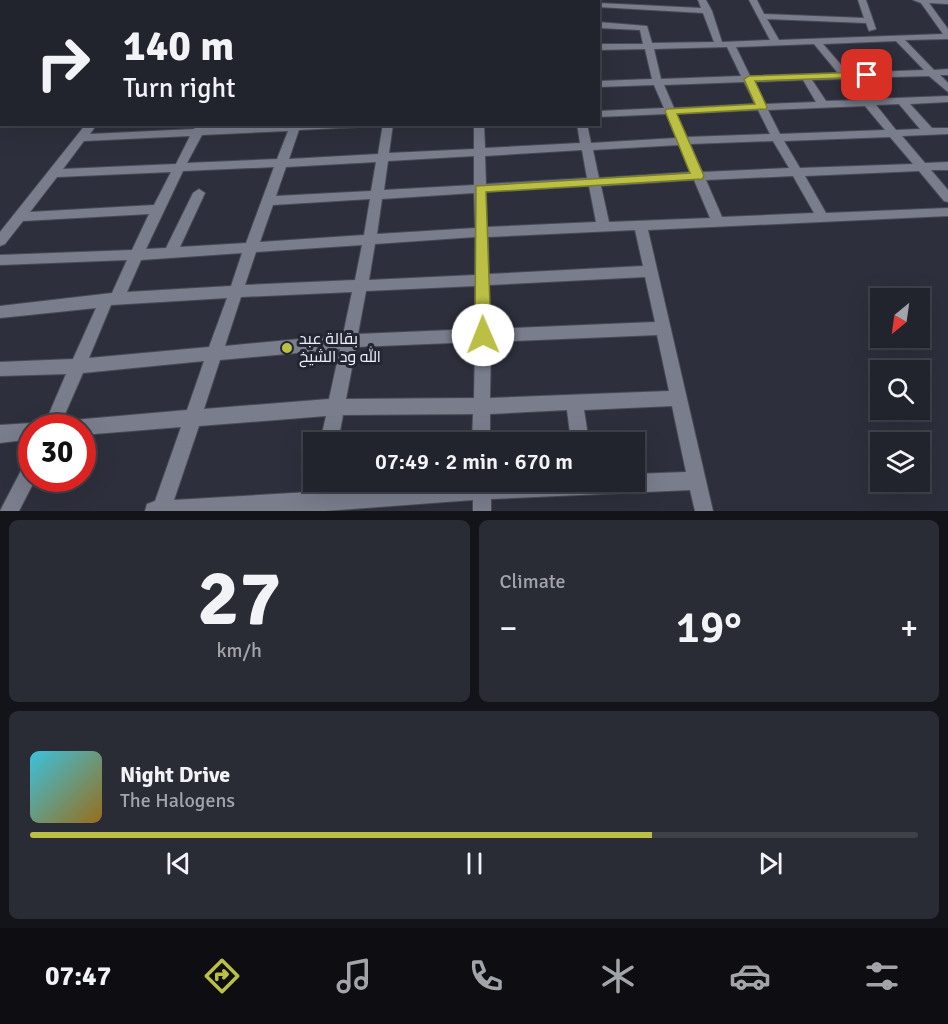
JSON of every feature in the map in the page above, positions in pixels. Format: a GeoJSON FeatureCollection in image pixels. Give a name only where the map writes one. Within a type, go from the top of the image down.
{"type":"FeatureCollection","features":[{"type":"Feature","properties":{"kind":"street"},"geometry":{"type":"LineString","coordinates":[[702,0],[725,45],[749,79],[777,138],[823,218]]}},
{"type":"Feature","properties":{"kind":"street"},"geometry":{"type":"LineString","coordinates":[[753,0],[776,43]]}},
{"type":"Feature","properties":{"kind":"street"},"geometry":{"type":"LineString","coordinates":[[862,0],[876,39]]}},
{"type":"Feature","properties":{"kind":"street"},"geometry":{"type":"LineString","coordinates":[[916,0],[948,2]]}},
{"type":"Feature","properties":{"kind":"street"},"geometry":{"type":"LineString","coordinates":[[923,0],[948,35]]}},
{"type":"Feature","properties":{"kind":"street"},"geometry":{"type":"LineString","coordinates":[[600,5],[708,11]]}},
{"type":"Feature","properties":{"kind":"street"},"geometry":{"type":"LineString","coordinates":[[642,8],[647,47],[657,81],[718,222]]}},
{"type":"Feature","properties":{"kind":"street"},"geometry":{"type":"LineString","coordinates":[[762,16],[869,21]]}},
{"type":"Feature","properties":{"kind":"street"},"geometry":{"type":"LineString","coordinates":[[833,19],[840,40]]}},
{"type":"Feature","properties":{"kind":"street"},"geometry":{"type":"LineString","coordinates":[[600,25],[644,28]]}},
{"type":"Feature","properties":{"kind":"street"},"geometry":{"type":"LineString","coordinates":[[600,47],[725,45],[948,35]]}},
{"type":"Feature","properties":{"kind":"street"},"geometry":{"type":"LineString","coordinates":[[898,38],[948,89]]}},
{"type":"Feature","properties":{"kind":"street"},"geometry":{"type":"LineString","coordinates":[[816,41],[948,198]]}},
{"type":"Feature","properties":{"kind":"street"},"geometry":{"type":"LineString","coordinates":[[600,84],[948,72]]}},
{"type":"Feature","properties":{"kind":"street"},"geometry":{"type":"LineString","coordinates":[[805,76],[822,103]]}},
{"type":"Feature","properties":{"kind":"street"},"geometry":{"type":"LineString","coordinates":[[600,114],[948,99]]}},
{"type":"Feature","properties":{"kind":"street"},"geometry":{"type":"LineString","coordinates":[[901,100],[929,132]]}},
{"type":"Feature","properties":{"kind":"street"},"geometry":{"type":"LineString","coordinates":[[0,241],[90,126]]}},
{"type":"Feature","properties":{"kind":"street"},"geometry":{"type":"LineString","coordinates":[[81,138],[199,129],[295,126],[161,511]]}},
{"type":"Feature","properties":{"kind":"street"},"geometry":{"type":"LineString","coordinates":[[331,432],[370,238],[385,156],[388,126]]}},
{"type":"Feature","properties":{"kind":"street"},"geometry":{"type":"LineString","coordinates":[[479,126],[483,335],[481,432]]}},
{"type":"Feature","properties":{"kind":"street"},"geometry":{"type":"LineString","coordinates":[[582,126],[603,226]]}},
{"type":"Feature","properties":{"kind":"street"},"geometry":{"type":"LineString","coordinates":[[57,414],[77,366],[199,129]]}},
{"type":"Feature","properties":{"kind":"street"},"geometry":{"type":"LineString","coordinates":[[54,172],[283,163],[684,141],[948,131]]}},
{"type":"Feature","properties":{"kind":"street"},"geometry":{"type":"LineString","coordinates":[[270,201],[698,176],[948,166]]}},
{"type":"Feature","properties":{"kind":"street"},"geometry":{"type":"LineString","coordinates":[[171,252],[199,193]]}},
{"type":"Feature","properties":{"kind":"street"},"geometry":{"type":"LineString","coordinates":[[18,217],[158,209]]}},
{"type":"Feature","properties":{"kind":"street"},"geometry":{"type":"LineString","coordinates":[[0,260],[136,255],[482,232],[948,212]]}},
{"type":"Feature","properties":{"kind":"street"},"geometry":{"type":"LineString","coordinates":[[641,226],[704,511]]}},
{"type":"Feature","properties":{"kind":"street"},"geometry":{"type":"LineString","coordinates":[[0,312],[111,299],[238,290],[482,281],[650,271]]}},
{"type":"Feature","properties":{"kind":"street"},"geometry":{"type":"LineString","coordinates":[[0,369],[77,366],[349,341],[664,328]]}},
{"type":"Feature","properties":{"kind":"street"},"geometry":{"type":"LineString","coordinates":[[96,425],[335,406],[481,406],[679,398]]}},
{"type":"Feature","properties":{"kind":"street"},"geometry":{"type":"LineString","coordinates":[[574,401],[579,432]]}},
{"type":"Feature","properties":{"kind":"street"},"geometry":{"type":"LineString","coordinates":[[0,434],[18,432]]}},
{"type":"Feature","properties":{"kind":"street"},"geometry":{"type":"LineString","coordinates":[[645,482],[698,481]]}},
{"type":"Feature","properties":{"kind":"street"},"geometry":{"type":"LineString","coordinates":[[9,511],[19,492]]}},
{"type":"Feature","properties":{"kind":"street"},"geometry":{"type":"LineString","coordinates":[[154,511],[400,492]]}},
{"type":"Feature","properties":{"kind":"street"},"geometry":{"type":"LineString","coordinates":[[482,492],[482,511]]}},
{"type":"Feature","properties":{"kind":"place","name":"بقالة عبد الله ود الشيخ"},"geometry":{"type":"Point","coordinates":[287,348]}},
{"type":"Feature","properties":{"kind":"route"},"geometry":{"type":"LineString","coordinates":[[483,335],[480,189],[698,176],[670,111],[762,107],[749,79],[867,75]]}}]}
